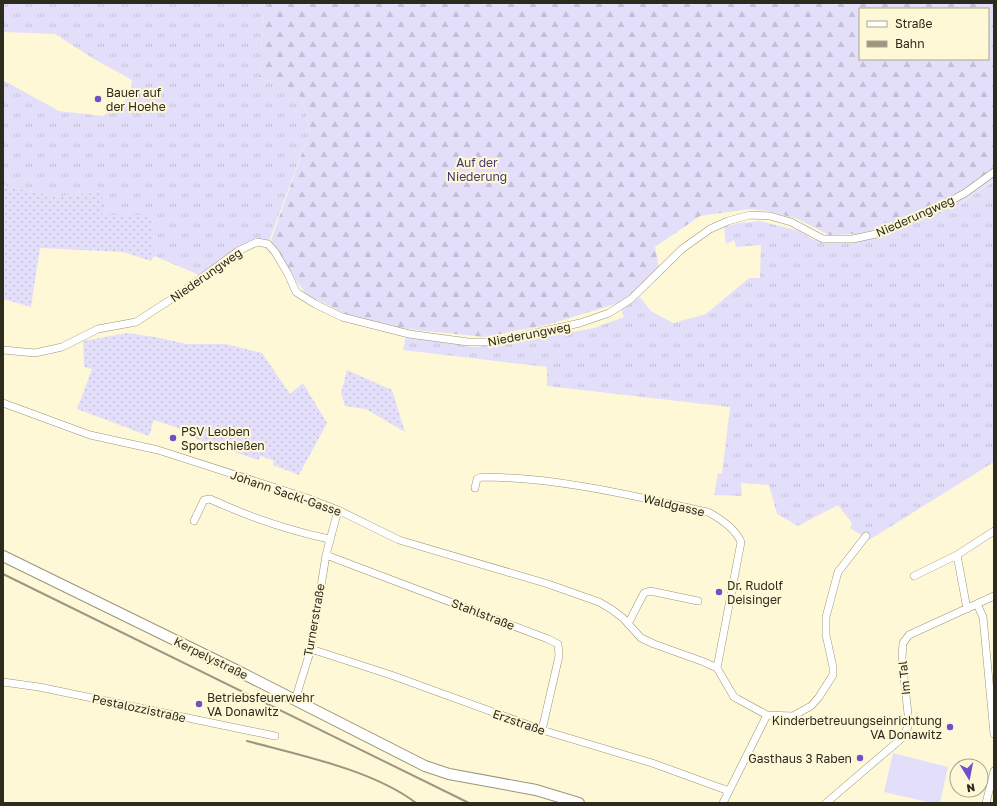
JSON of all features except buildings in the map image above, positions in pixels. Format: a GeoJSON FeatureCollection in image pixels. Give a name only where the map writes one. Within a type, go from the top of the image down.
{"type":"FeatureCollection","features":[{"type":"Feature","properties":{"kind":"main road","name":"Kerpelystraße"},"geometry":{"type":"LineString","coordinates":[[3,556],[295,700],[402,755],[449,774],[536,790],[579,803]]}},
{"type":"Feature","properties":{"kind":"street","name":"Niederungweg"},"geometry":{"type":"LineString","coordinates":[[3,350],[35,353],[62,347],[98,329],[136,322],[200,280],[238,251],[257,242],[268,244],[275,252],[288,274],[296,292],[315,304],[342,317],[409,334],[468,342],[493,342],[580,323],[608,313],[631,298],[682,249],[710,230],[728,221],[750,214],[770,216],[791,222],[823,239],[853,239],[876,234],[933,210],[965,193],[994,172]]}},
{"type":"Feature","properties":{"kind":"street","name":"Johann Sackl-Gasse"},"geometry":{"type":"LineString","coordinates":[[3,403],[90,435],[165,452],[338,510],[399,540],[548,584],[599,602],[611,609],[641,638],[717,668]]}},
{"type":"Feature","properties":{"kind":"street","name":"Waldgasse"},"geometry":{"type":"LineString","coordinates":[[474,488],[477,479],[480,477],[512,477],[611,491],[708,512],[720,519],[737,535],[741,542],[717,668]]}},
{"type":"Feature","properties":{"kind":"street"},"geometry":{"type":"LineString","coordinates":[[194,521],[204,500],[210,499],[252,518],[301,533],[329,539]]}},
{"type":"Feature","properties":{"kind":"street","name":"Turnerstraße"},"geometry":{"type":"LineString","coordinates":[[295,700],[311,649],[329,539],[338,510]]}},
{"type":"Feature","properties":{"kind":"street"},"geometry":{"type":"LineString","coordinates":[[914,576],[957,555],[994,531]]}},
{"type":"Feature","properties":{"kind":"street"},"geometry":{"type":"LineString","coordinates":[[717,668],[734,697],[767,715],[793,716],[811,706],[819,697],[833,675],[833,667],[826,635],[826,617],[838,572],[866,536]]}},
{"type":"Feature","properties":{"kind":"street","name":"Stahlstraße"},"geometry":{"type":"LineString","coordinates":[[326,555],[558,644],[558,656],[542,730]]}},
{"type":"Feature","properties":{"kind":"street"},"geometry":{"type":"LineString","coordinates":[[957,555],[967,609]]}},
{"type":"Feature","properties":{"kind":"street"},"geometry":{"type":"LineString","coordinates":[[628,624],[644,593],[650,591],[698,601]]}},
{"type":"Feature","properties":{"kind":"street","name":"Im Tal"},"geometry":{"type":"LineString","coordinates":[[826,803],[902,738],[908,727],[902,658],[903,644],[909,634],[994,596]]}},
{"type":"Feature","properties":{"kind":"street"},"geometry":{"type":"LineString","coordinates":[[977,604],[983,618],[994,734]]}},
{"type":"Feature","properties":{"kind":"street","name":"Erzstraße"},"geometry":{"type":"LineString","coordinates":[[311,649],[391,675],[542,730],[652,763],[729,791]]}},
{"type":"Feature","properties":{"kind":"street","name":"Pestalozzistraße"},"geometry":{"type":"LineString","coordinates":[[3,682],[39,687],[275,736]]}},
{"type":"Feature","properties":{"kind":"street"},"geometry":{"type":"LineString","coordinates":[[723,803],[767,715]]}},
{"type":"Feature","properties":{"kind":"street"},"geometry":{"type":"LineString","coordinates":[[986,803],[994,771]]}},
{"type":"Feature","properties":{"kind":"green space"},"geometry":{"type":"Polygon","coordinates":[[[3,3],[269,3],[264,12],[259,78],[286,85],[302,98],[310,131],[268,244],[257,242],[200,280],[197,274],[154,256],[153,215],[101,215],[102,191],[55,197],[3,185],[3,80],[59,111],[103,116],[130,97],[132,80],[94,59],[55,34],[3,32],[3,3]]]}},
{"type":"Feature","properties":{"kind":"green space","name":"Auf der Niederung"},"geometry":{"type":"Polygon","coordinates":[[[269,3],[994,3],[994,180],[955,207],[895,231],[891,222],[875,230],[857,234],[829,235],[798,219],[767,211],[750,209],[700,216],[655,247],[659,268],[622,302],[547,325],[485,337],[407,329],[350,316],[307,295],[296,281],[271,240],[310,131],[302,98],[286,85],[259,78],[264,12],[269,3]]]}},
{"type":"Feature","properties":{"kind":"green space"},"geometry":{"type":"Polygon","coordinates":[[[994,181],[994,462],[869,540],[850,528],[852,523],[838,505],[798,526],[777,514],[769,485],[741,483],[742,496],[714,495],[718,473],[722,474],[730,407],[547,386],[547,367],[403,350],[406,336],[473,347],[498,345],[594,328],[624,317],[621,310],[640,297],[651,311],[673,323],[706,314],[749,278],[760,278],[761,245],[736,247],[734,240],[726,244],[724,227],[739,223],[760,221],[799,231],[814,240],[828,242],[867,239],[955,207],[994,181]]]}},
{"type":"Feature","properties":{"kind":"green space"},"geometry":{"type":"Polygon","coordinates":[[[3,185],[55,197],[102,191],[102,215],[153,215],[154,256],[151,261],[123,252],[40,248],[31,307],[3,299],[3,185]]]}},
{"type":"Feature","properties":{"kind":"green space"},"geometry":{"type":"Polygon","coordinates":[[[127,333],[187,344],[225,344],[262,353],[290,394],[303,383],[327,423],[299,475],[273,465],[274,461],[261,456],[258,460],[196,439],[196,434],[154,420],[149,436],[77,409],[92,369],[84,367],[83,341],[127,333]]]}},
{"type":"Feature","properties":{"kind":"green space"},"geometry":{"type":"Polygon","coordinates":[[[347,370],[392,390],[405,432],[366,409],[345,406],[341,393],[347,370]]]}},
{"type":"Feature","properties":{"kind":"green space"},"geometry":{"type":"Polygon","coordinates":[[[893,753],[948,767],[940,803],[932,803],[884,792],[893,753]]]}},
{"type":"Feature","properties":{"kind":"railway"},"geometry":{"type":"LineString","coordinates":[[3,574],[469,803]]}},
{"type":"Feature","properties":{"kind":"railway"},"geometry":{"type":"LineString","coordinates":[[247,741],[312,758],[379,781],[399,791],[416,803]]}},
{"type":"Feature","properties":{"kind":"place","name":"Bauer auf der Hoehe"},"geometry":{"type":"Point","coordinates":[98,99]}},
{"type":"Feature","properties":{"kind":"place","name":"PSV Leoben Sportschießen"},"geometry":{"type":"Point","coordinates":[173,438]}},
{"type":"Feature","properties":{"kind":"place","name":"Dr. Rudolf Deisinger"},"geometry":{"type":"Point","coordinates":[719,592]}},
{"type":"Feature","properties":{"kind":"place","name":"Betriebsfeuerwehr VA Donawitz"},"geometry":{"type":"Point","coordinates":[199,704]}},
{"type":"Feature","properties":{"kind":"place","name":"Kinderbetreuungseinrichtung VA Donawitz"},"geometry":{"type":"Point","coordinates":[950,727]}},
{"type":"Feature","properties":{"kind":"place","name":"Gasthaus 3 Raben"},"geometry":{"type":"Point","coordinates":[860,758]}}]}
